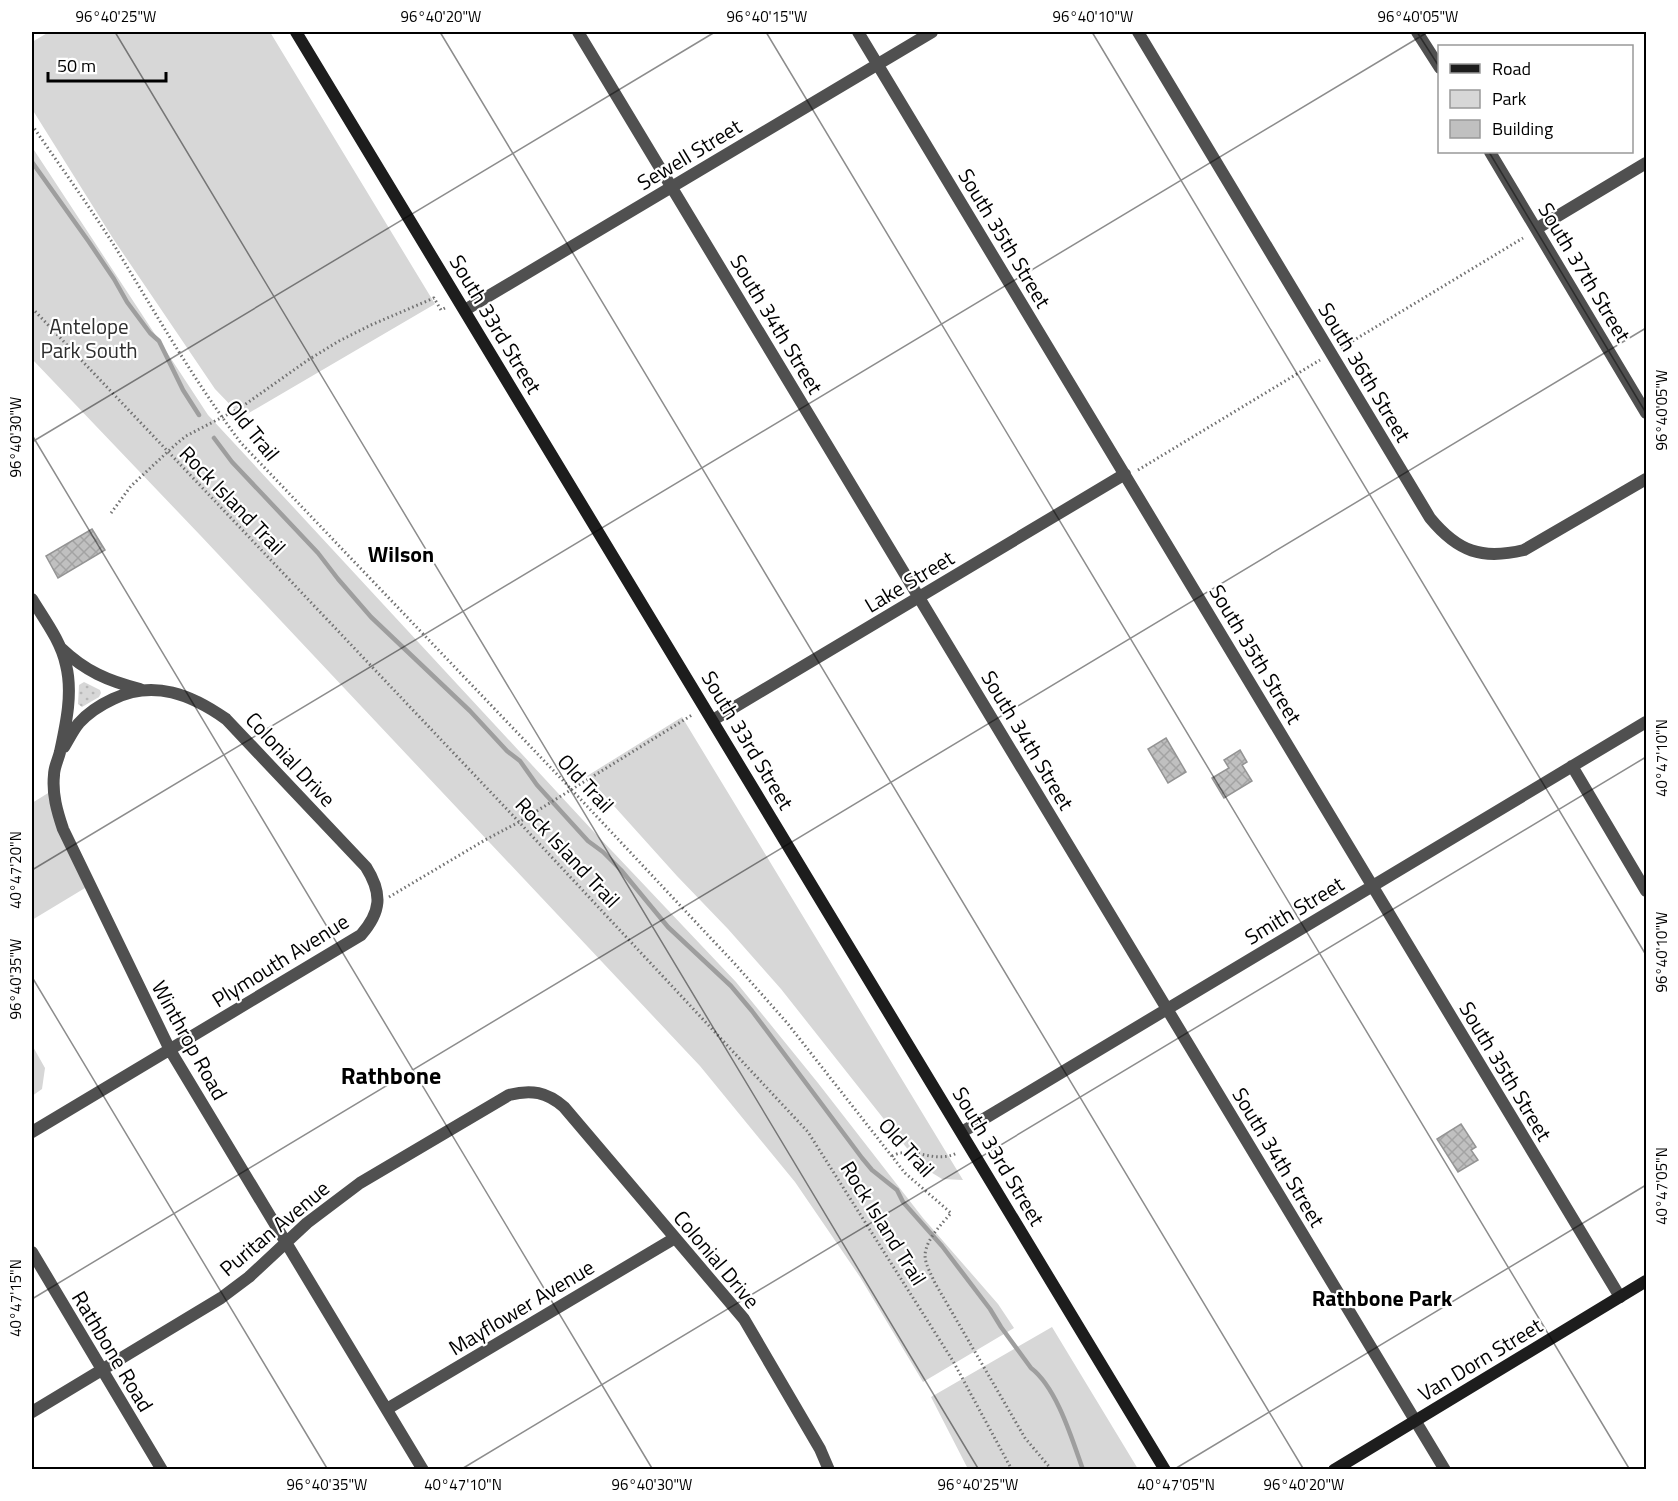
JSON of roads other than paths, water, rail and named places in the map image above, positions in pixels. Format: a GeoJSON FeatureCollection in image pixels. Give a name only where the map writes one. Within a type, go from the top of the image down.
{"type":"FeatureCollection","features":[{"type":"Feature","properties":{"kind":"main road","name":"South 33rd Street"},"geometry":{"type":"LineString","coordinates":[[296,32],[714,720],[1165,1470]]}},
{"type":"Feature","properties":{"kind":"main road","name":"Van Dorn Street"},"geometry":{"type":"LineString","coordinates":[[1334,1470],[1647,1281]]}},
{"type":"Feature","properties":{"kind":"street","name":"South 34th Street"},"geometry":{"type":"LineString","coordinates":[[578,32],[1445,1470]]}},
{"type":"Feature","properties":{"kind":"street","name":"South 35th Street"},"geometry":{"type":"LineString","coordinates":[[858,32],[1620,1297]]}},
{"type":"Feature","properties":{"kind":"street","name":"Sewell Street"},"geometry":{"type":"LineString","coordinates":[[462,305],[672,187],[932,32]]}},
{"type":"Feature","properties":{"kind":"street","name":"South 36th Street"},"geometry":{"type":"LineString","coordinates":[[1138,32],[1424,508],[1442,533],[1467,549],[1486,554],[1506,555],[1524,550],[1647,479]]}},
{"type":"Feature","properties":{"kind":"street"},"geometry":{"type":"LineString","coordinates":[[1418,32],[1438,65]]}},
{"type":"Feature","properties":{"kind":"street","name":"South 37th Street"},"geometry":{"type":"LineString","coordinates":[[1491,153],[1647,413]]}},
{"type":"Feature","properties":{"kind":"street"},"geometry":{"type":"LineString","coordinates":[[1536,229],[1647,162]]}},
{"type":"Feature","properties":{"kind":"street","name":"Lake Street"},"geometry":{"type":"LineString","coordinates":[[714,720],[1125,474]]}},
{"type":"Feature","properties":{"kind":"street","name":"Winthrop Road"},"geometry":{"type":"LineString","coordinates":[[32,599],[59,645],[66,662],[67,717],[54,772],[53,789],[63,829],[170,1050],[423,1470]]}},
{"type":"Feature","properties":{"kind":"street","name":"Colonial Drive"},"geometry":{"type":"LineString","coordinates":[[59,645],[72,658],[99,676],[117,684],[141,690]]}},
{"type":"Feature","properties":{"kind":"street","name":"Colonial Drive"},"geometry":{"type":"LineString","coordinates":[[59,755],[78,724],[96,707],[120,695],[156,689],[175,692],[208,706],[226,719],[366,867],[374,880],[378,902]]}},
{"type":"Feature","properties":{"kind":"street","name":"Smith Street"},"geometry":{"type":"LineString","coordinates":[[962,1132],[1647,722]]}},
{"type":"Feature","properties":{"kind":"street"},"geometry":{"type":"LineString","coordinates":[[1572,766],[1647,891]]}},
{"type":"Feature","properties":{"kind":"street","name":"Plymouth Avenue"},"geometry":{"type":"LineString","coordinates":[[32,1132],[361,935],[371,924],[378,902]]}},
{"type":"Feature","properties":{"kind":"street","name":"Puritan Avenue"},"geometry":{"type":"LineString","coordinates":[[32,1412],[221,1298],[249,1277],[307,1223],[360,1183],[509,1095],[531,1091],[547,1095]]}},
{"type":"Feature","properties":{"kind":"street","name":"Colonial Drive"},"geometry":{"type":"LineString","coordinates":[[547,1095],[564,1107],[744,1319],[820,1449],[829,1470]]}},
{"type":"Feature","properties":{"kind":"street","name":"Mayflower Avenue"},"geometry":{"type":"LineString","coordinates":[[387,1409],[675,1238]]}},
{"type":"Feature","properties":{"kind":"street","name":"Rathbone Road"},"geometry":{"type":"LineString","coordinates":[[32,1252],[162,1470]]}},
{"type":"Feature","properties":{"kind":"waterway"},"geometry":{"type":"LineString","coordinates":[[32,162],[89,242],[127,302],[150,333],[159,341],[183,390],[199,415]]}},
{"type":"Feature","properties":{"kind":"waterway"},"geometry":{"type":"LineString","coordinates":[[214,438],[232,462],[318,553],[371,617],[470,711],[507,751],[520,761],[537,785],[588,841],[621,870],[668,927],[731,986],[862,1158],[872,1170],[897,1190],[903,1202],[942,1246],[1031,1368],[1049,1388],[1069,1429],[1083,1470]]}},
{"type":"Feature","properties":{"kind":"district","name":"Wilson"},"geometry":{"type":"Point","coordinates":[401,554]}},
{"type":"Feature","properties":{"kind":"district","name":"Rathbone"},"geometry":{"type":"Point","coordinates":[391,1075]}},
{"type":"Feature","properties":{"kind":"district","name":"Rathbone Park"},"geometry":{"type":"Point","coordinates":[1382,1298]}},
{"type":"Feature","properties":{"kind":"park label","name":"Antelope Park South"},"geometry":{"type":"Point","coordinates":[89,338]}}]}
